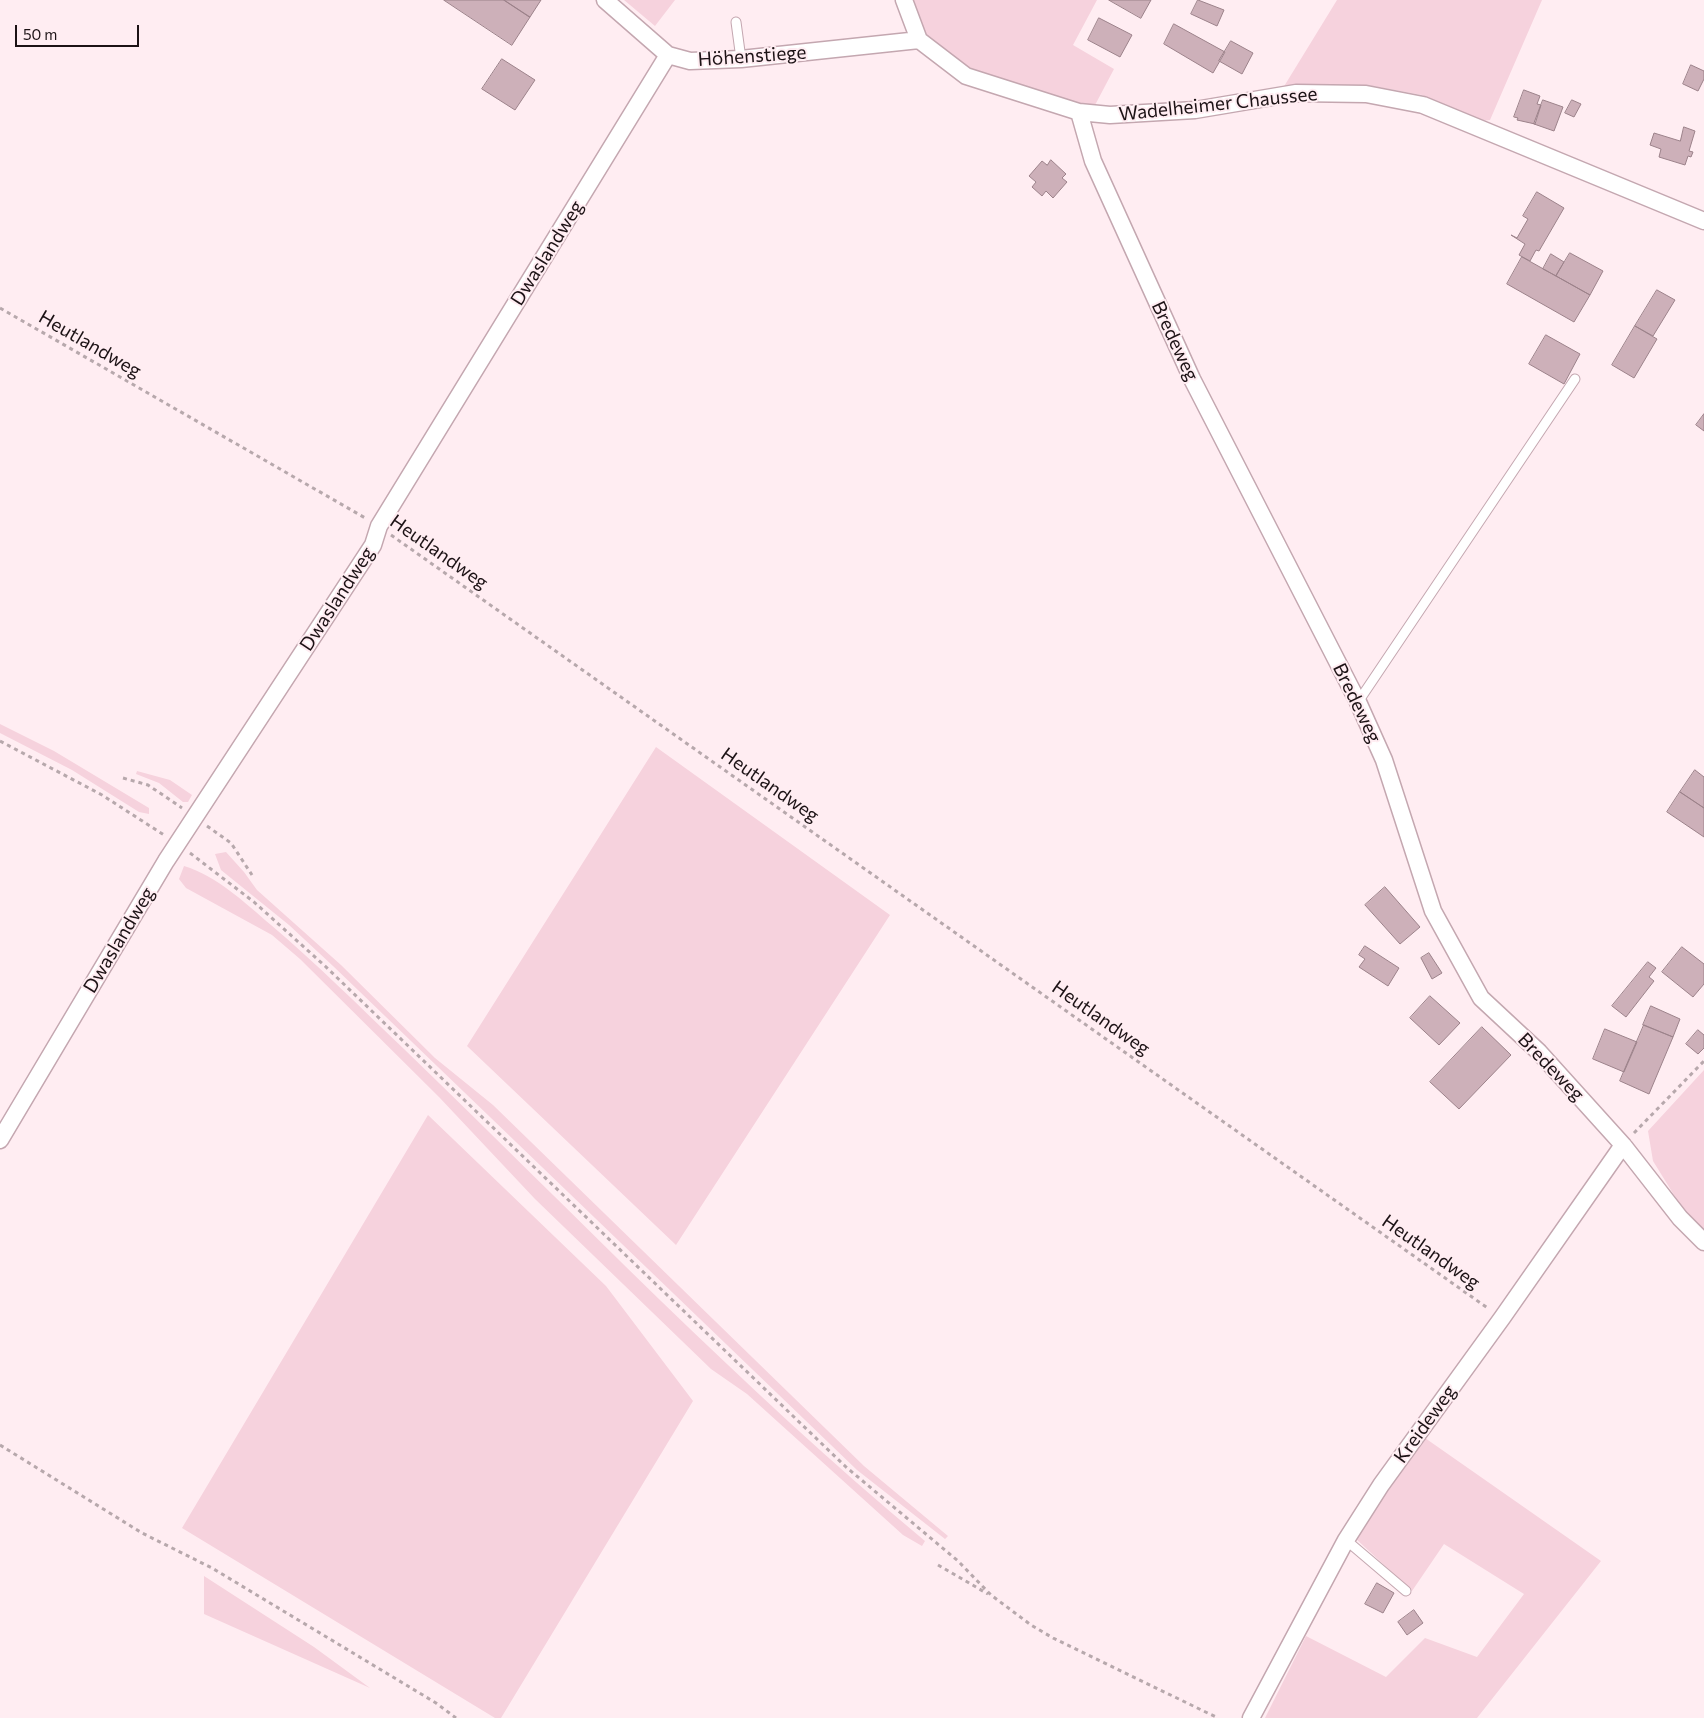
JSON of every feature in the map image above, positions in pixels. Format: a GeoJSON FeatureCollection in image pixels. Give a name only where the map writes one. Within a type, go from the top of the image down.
{"type":"FeatureCollection","features":[{"type":"Feature","properties":{"kind":"street","name":"Höhenstiege"},"geometry":{"type":"LineString","coordinates":[[605,0],[668,55],[690,61],[741,59],[919,40]]}},
{"type":"Feature","properties":{"kind":"street"},"geometry":{"type":"LineString","coordinates":[[904,0],[919,40]]}},
{"type":"Feature","properties":{"kind":"street","name":"Wadelheimer Chaussee"},"geometry":{"type":"LineString","coordinates":[[919,40],[966,76],[1079,112],[1110,115],[1195,110],[1296,93],[1366,94],[1423,105],[1704,221]]}},
{"type":"Feature","properties":{"kind":"street","name":"Dwaslandweg"},"geometry":{"type":"LineString","coordinates":[[0,1140],[178,844],[372,544],[379,526],[668,55]]}},
{"type":"Feature","properties":{"kind":"street","name":"Bredeweg"},"geometry":{"type":"LineString","coordinates":[[1079,112],[1093,161],[1192,379],[1358,702],[1384,760],[1433,911],[1481,998],[1539,1052],[1623,1144],[1680,1218],[1704,1242]]}},
{"type":"Feature","properties":{"kind":"street","name":"Kreideweg"},"geometry":{"type":"LineString","coordinates":[[1251,1718],[1346,1540],[1381,1485],[1502,1318],[1623,1144]]}},
{"type":"Feature","properties":{"kind":"lane"},"geometry":{"type":"LineString","coordinates":[[736,22],[741,59]]}},
{"type":"Feature","properties":{"kind":"lane"},"geometry":{"type":"LineString","coordinates":[[1358,702],[1575,379]]}},
{"type":"Feature","properties":{"kind":"lane"},"geometry":{"type":"LineString","coordinates":[[1346,1540],[1406,1591]]}},
{"type":"Feature","properties":{"kind":"path","name":"Heutlandweg"},"geometry":{"type":"LineString","coordinates":[[0,308],[379,526],[1502,1318]]}},
{"type":"Feature","properties":{"kind":"path"},"geometry":{"type":"LineString","coordinates":[[0,741],[102,795],[178,844],[254,902],[325,966],[846,1467],[958,1560],[991,1595]]}},
{"type":"Feature","properties":{"kind":"path"},"geometry":{"type":"LineString","coordinates":[[1623,1144],[1704,1061]]}},
{"type":"Feature","properties":{"kind":"path"},"geometry":{"type":"LineString","coordinates":[[0,1445],[142,1533],[212,1568],[436,1703],[456,1718]]}},
{"type":"Feature","properties":{"kind":"path"},"geometry":{"type":"LineString","coordinates":[[938,1565],[991,1595],[1053,1638],[1218,1718]]}},
{"type":"Feature","properties":{"kind":"shaded area"},"geometry":{"type":"Polygon","coordinates":[[[624,0],[675,0],[655,26],[624,0]]]}},
{"type":"Feature","properties":{"kind":"shaded area"},"geometry":{"type":"Polygon","coordinates":[[[910,0],[1097,0],[1073,45],[1114,69],[1094,107],[975,73],[924,36],[910,0]]]}},
{"type":"Feature","properties":{"kind":"shaded area"},"geometry":{"type":"Polygon","coordinates":[[[1337,0],[1542,0],[1490,120],[1481,121],[1422,95],[1367,85],[1283,88],[1337,0]]]}},
{"type":"Feature","properties":{"kind":"shaded area"},"geometry":{"type":"Polygon","coordinates":[[[0,724],[54,751],[149,808],[149,814],[139,812],[72,770],[0,733],[0,724]]]}},
{"type":"Feature","properties":{"kind":"shaded area"},"geometry":{"type":"Polygon","coordinates":[[[656,747],[890,915],[676,1245],[467,1046],[656,747]]]}},
{"type":"Feature","properties":{"kind":"shaded area"},"geometry":{"type":"Polygon","coordinates":[[[137,771],[170,780],[192,795],[188,802],[183,802],[159,783],[136,774],[137,771]]]}},
{"type":"Feature","properties":{"kind":"shaded area"},"geometry":{"type":"Polygon","coordinates":[[[226,852],[257,890],[341,965],[435,1058],[493,1105],[864,1466],[948,1536],[945,1539],[857,1470],[333,966],[289,925],[221,870],[215,854],[226,852]]]}},
{"type":"Feature","properties":{"kind":"shaded area"},"geometry":{"type":"Polygon","coordinates":[[[184,866],[208,876],[230,891],[251,907],[322,970],[725,1362],[857,1483],[925,1541],[922,1546],[903,1535],[747,1394],[711,1369],[535,1199],[439,1097],[300,959],[272,935],[186,888],[179,879],[184,866]]]}},
{"type":"Feature","properties":{"kind":"shaded area"},"geometry":{"type":"Polygon","coordinates":[[[1704,1070],[1704,1232],[1687,1216],[1653,1161],[1648,1131],[1704,1070]]]}},
{"type":"Feature","properties":{"kind":"shaded area"},"geometry":{"type":"Polygon","coordinates":[[[428,1115],[606,1286],[693,1401],[501,1718],[495,1718],[182,1528],[428,1115]]]}},
{"type":"Feature","properties":{"kind":"shaded area"},"geometry":{"type":"Polygon","coordinates":[[[1425,1438],[1601,1561],[1477,1718],[1265,1718],[1306,1636],[1386,1677],[1425,1638],[1477,1657],[1524,1594],[1444,1544],[1412,1591],[1355,1538],[1425,1438]]]}},
{"type":"Feature","properties":{"kind":"shaded area"},"geometry":{"type":"Polygon","coordinates":[[[204,1576],[314,1647],[370,1688],[204,1614],[204,1576]]]}},
{"type":"Feature","properties":{"kind":"building"},"geometry":{"type":"Polygon","coordinates":[[[444,0],[504,0],[530,17],[512,45],[444,0]]]}},
{"type":"Feature","properties":{"kind":"building"},"geometry":{"type":"Polygon","coordinates":[[[504,0],[541,0],[530,17],[504,0]]]}},
{"type":"Feature","properties":{"kind":"building"},"geometry":{"type":"Polygon","coordinates":[[[1109,0],[1151,0],[1141,18],[1109,0]]]}},
{"type":"Feature","properties":{"kind":"building"},"geometry":{"type":"Polygon","coordinates":[[[1198,0],[1224,10],[1217,26],[1191,14],[1198,0]]]}},
{"type":"Feature","properties":{"kind":"building"},"geometry":{"type":"Polygon","coordinates":[[[1099,18],[1132,35],[1120,57],[1088,40],[1099,18]]]}},
{"type":"Feature","properties":{"kind":"building"},"geometry":{"type":"Polygon","coordinates":[[[1174,24],[1225,52],[1213,73],[1164,44],[1174,24]]]}},
{"type":"Feature","properties":{"kind":"building"},"geometry":{"type":"Polygon","coordinates":[[[1231,41],[1253,53],[1242,74],[1219,61],[1231,41]]]}},
{"type":"Feature","properties":{"kind":"building"},"geometry":{"type":"Polygon","coordinates":[[[502,59],[535,80],[515,110],[482,89],[502,59]]]}},
{"type":"Feature","properties":{"kind":"building"},"geometry":{"type":"Polygon","coordinates":[[[1691,65],[1704,71],[1704,79],[1698,91],[1683,84],[1691,65]]]}},
{"type":"Feature","properties":{"kind":"building"},"geometry":{"type":"Polygon","coordinates":[[[1524,90],[1540,96],[1537,104],[1541,105],[1535,124],[1517,120],[1518,118],[1514,117],[1524,90]]]}},
{"type":"Feature","properties":{"kind":"building"},"geometry":{"type":"Polygon","coordinates":[[[1543,100],[1563,107],[1554,131],[1534,124],[1543,100]]]}},
{"type":"Feature","properties":{"kind":"building"},"geometry":{"type":"Polygon","coordinates":[[[1572,100],[1581,104],[1574,117],[1565,113],[1572,100]]]}},
{"type":"Feature","properties":{"kind":"building"},"geometry":{"type":"Polygon","coordinates":[[[1684,127],[1695,131],[1689,151],[1693,152],[1691,157],[1688,156],[1685,165],[1659,157],[1661,149],[1650,145],[1654,133],[1680,141],[1684,127]]]}},
{"type":"Feature","properties":{"kind":"building"},"geometry":{"type":"Polygon","coordinates":[[[1051,160],[1066,174],[1062,178],[1067,182],[1053,198],[1046,191],[1042,196],[1032,187],[1036,182],[1029,176],[1042,161],[1047,165],[1051,160]]]}},
{"type":"Feature","properties":{"kind":"building"},"geometry":{"type":"Polygon","coordinates":[[[1537,192],[1564,208],[1539,251],[1536,250],[1530,261],[1519,255],[1525,244],[1511,235],[1517,238],[1528,219],[1523,216],[1537,192]]]}},
{"type":"Feature","properties":{"kind":"building"},"geometry":{"type":"Polygon","coordinates":[[[1570,253],[1603,271],[1590,295],[1556,276],[1570,253]]]}},
{"type":"Feature","properties":{"kind":"building"},"geometry":{"type":"Polygon","coordinates":[[[1551,254],[1564,262],[1556,276],[1543,269],[1551,254]]]}},
{"type":"Feature","properties":{"kind":"building"},"geometry":{"type":"Polygon","coordinates":[[[1522,257],[1590,295],[1574,322],[1507,284],[1522,257]]]}},
{"type":"Feature","properties":{"kind":"building"},"geometry":{"type":"Polygon","coordinates":[[[1657,290],[1675,300],[1653,336],[1635,326],[1657,290]]]}},
{"type":"Feature","properties":{"kind":"building"},"geometry":{"type":"Polygon","coordinates":[[[1635,326],[1657,339],[1634,378],[1612,365],[1635,326]]]}},
{"type":"Feature","properties":{"kind":"building"},"geometry":{"type":"Polygon","coordinates":[[[1546,335],[1580,354],[1564,384],[1529,364],[1546,335]]]}},
{"type":"Feature","properties":{"kind":"building"},"geometry":{"type":"Polygon","coordinates":[[[1704,414],[1704,431],[1696,425],[1704,414]]]}},
{"type":"Feature","properties":{"kind":"building"},"geometry":{"type":"Polygon","coordinates":[[[1695,770],[1704,777],[1704,808],[1680,792],[1695,770]]]}},
{"type":"Feature","properties":{"kind":"building"},"geometry":{"type":"Polygon","coordinates":[[[1680,792],[1704,808],[1704,837],[1667,812],[1680,792]]]}},
{"type":"Feature","properties":{"kind":"building"},"geometry":{"type":"Polygon","coordinates":[[[1385,887],[1420,927],[1400,944],[1365,905],[1385,887]]]}},
{"type":"Feature","properties":{"kind":"building"},"geometry":{"type":"Polygon","coordinates":[[[1365,946],[1399,968],[1388,986],[1359,967],[1365,959],[1359,955],[1365,946]]]}},
{"type":"Feature","properties":{"kind":"building"},"geometry":{"type":"Polygon","coordinates":[[[1682,947],[1704,964],[1704,984],[1693,997],[1662,972],[1682,947]]]}},
{"type":"Feature","properties":{"kind":"building"},"geometry":{"type":"Polygon","coordinates":[[[1429,953],[1442,973],[1432,979],[1421,958],[1429,953]]]}},
{"type":"Feature","properties":{"kind":"building"},"geometry":{"type":"Polygon","coordinates":[[[1648,962],[1656,968],[1649,977],[1654,981],[1626,1017],[1612,1006],[1648,962]]]}},
{"type":"Feature","properties":{"kind":"building"},"geometry":{"type":"Polygon","coordinates":[[[1430,996],[1460,1023],[1439,1045],[1410,1018],[1430,996]]]}},
{"type":"Feature","properties":{"kind":"building"},"geometry":{"type":"Polygon","coordinates":[[[1651,1006],[1680,1019],[1673,1037],[1643,1025],[1651,1006]]]}},
{"type":"Feature","properties":{"kind":"building"},"geometry":{"type":"Polygon","coordinates":[[[1644,1025],[1673,1037],[1649,1094],[1620,1081],[1644,1025]]]}},
{"type":"Feature","properties":{"kind":"building"},"geometry":{"type":"Polygon","coordinates":[[[1482,1027],[1511,1055],[1459,1109],[1430,1082],[1482,1027]]]}},
{"type":"Feature","properties":{"kind":"building"},"geometry":{"type":"Polygon","coordinates":[[[1605,1029],[1637,1042],[1624,1072],[1593,1059],[1605,1029]]]}},
{"type":"Feature","properties":{"kind":"building"},"geometry":{"type":"Polygon","coordinates":[[[1698,1030],[1704,1035],[1704,1048],[1698,1054],[1686,1044],[1698,1030]]]}},
{"type":"Feature","properties":{"kind":"building"},"geometry":{"type":"Polygon","coordinates":[[[1377,1583],[1394,1593],[1383,1613],[1365,1604],[1377,1583]]]}},
{"type":"Feature","properties":{"kind":"building"},"geometry":{"type":"Polygon","coordinates":[[[1414,1610],[1423,1623],[1407,1635],[1398,1622],[1414,1610]]]}}]}
